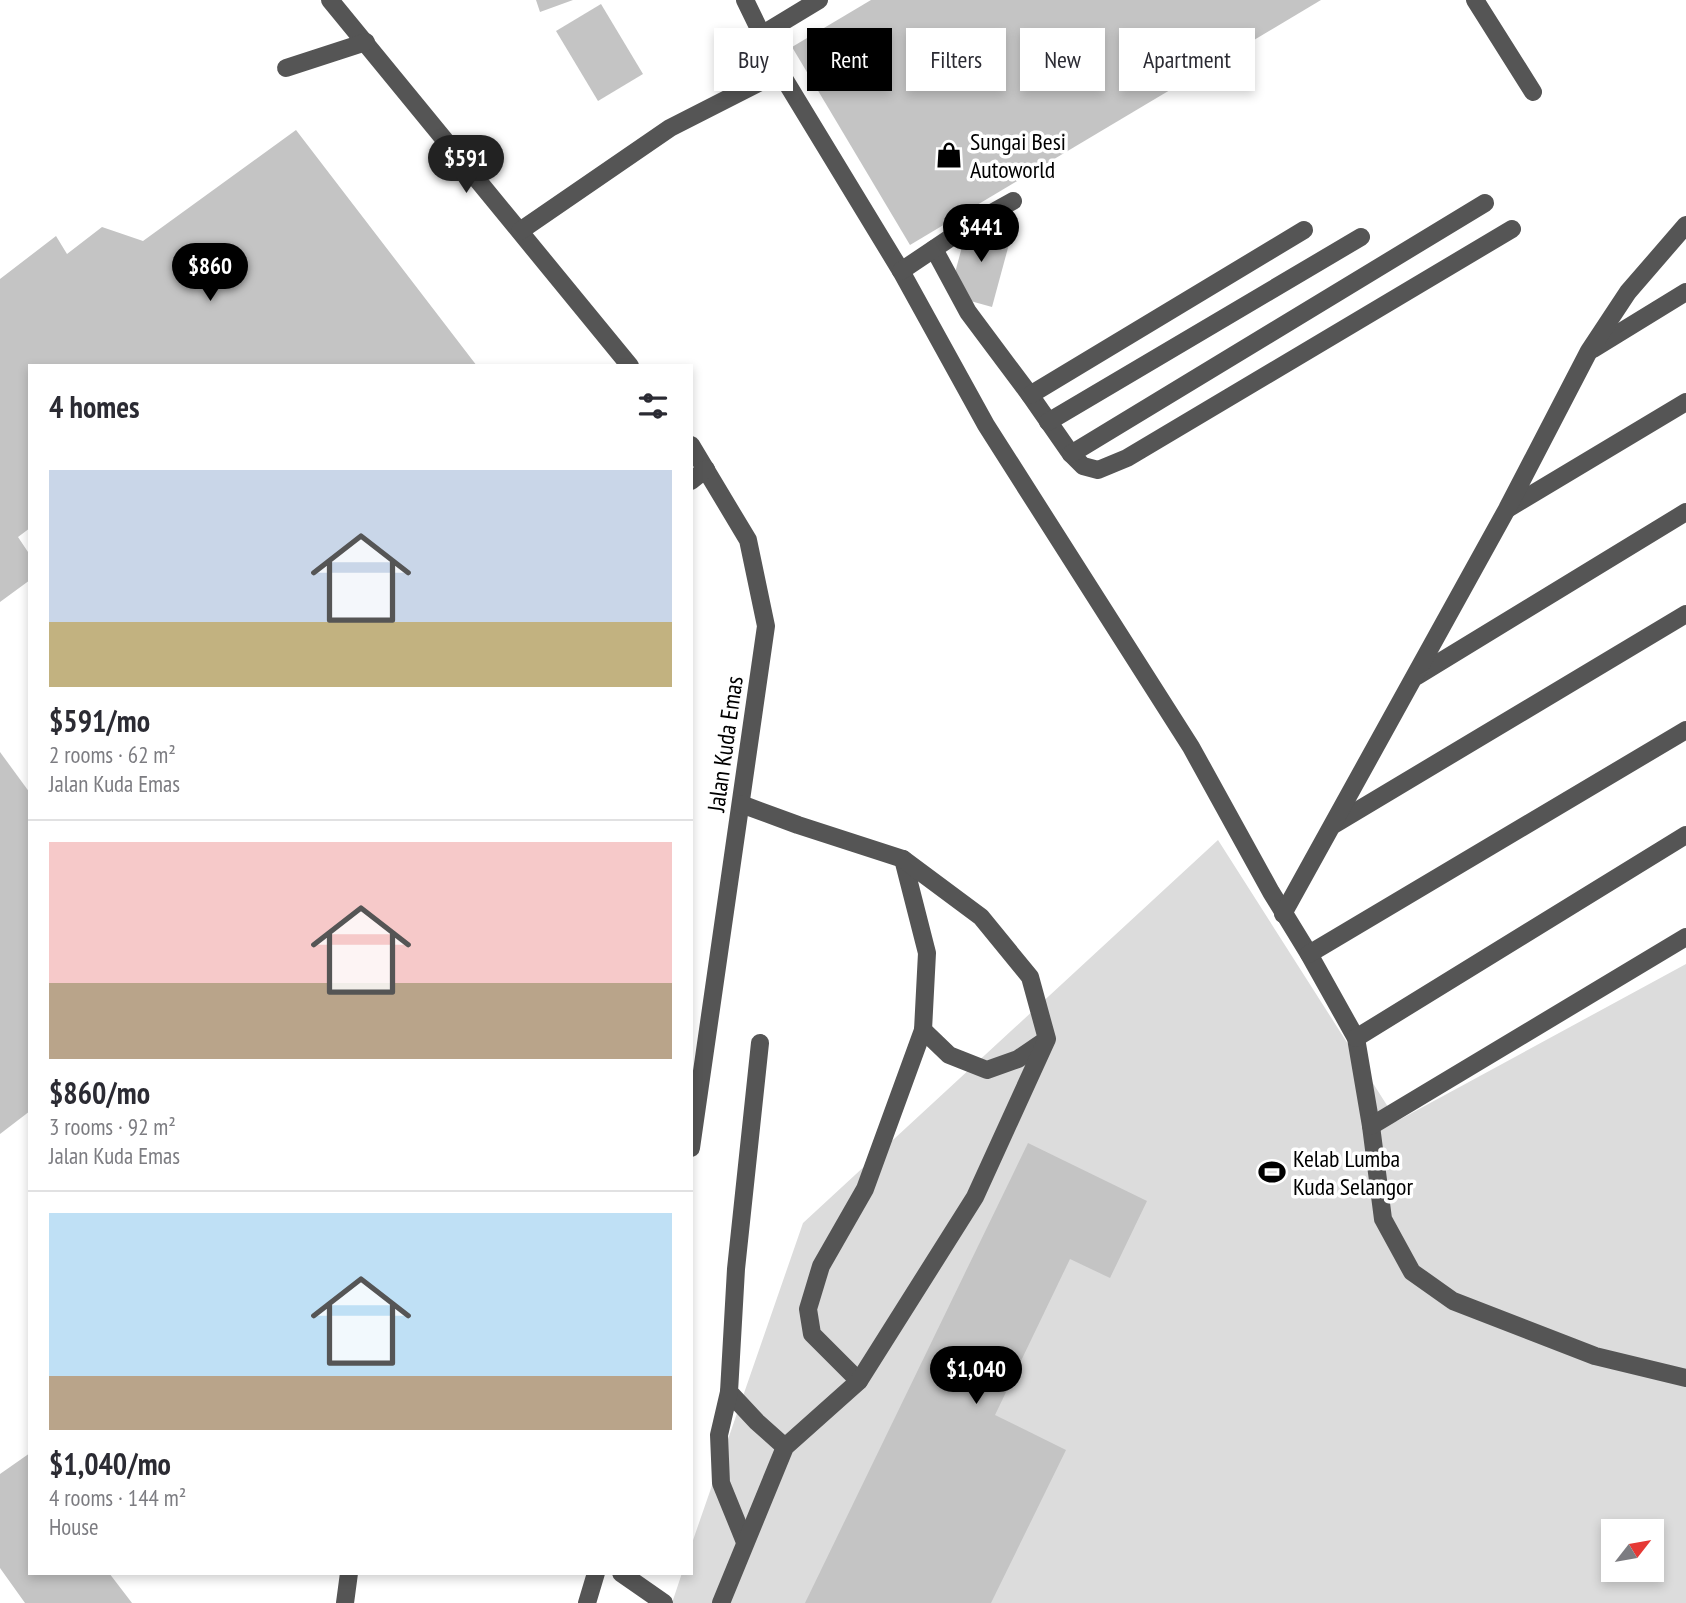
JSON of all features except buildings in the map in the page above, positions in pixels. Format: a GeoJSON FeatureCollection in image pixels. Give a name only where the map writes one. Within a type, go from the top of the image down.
{"type":"FeatureCollection","features":[{"type":"Feature","properties":{"kind":"street"},"geometry":{"type":"LineString","coordinates":[[330,0],[628,364]]}},
{"type":"Feature","properties":{"kind":"street"},"geometry":{"type":"LineString","coordinates":[[745,0],[758,28]]}},
{"type":"Feature","properties":{"kind":"street"},"geometry":{"type":"LineString","coordinates":[[773,28],[819,0]]}},
{"type":"Feature","properties":{"kind":"street"},"geometry":{"type":"LineString","coordinates":[[1475,0],[1533,92]]}},
{"type":"Feature","properties":{"kind":"street"},"geometry":{"type":"LineString","coordinates":[[286,68],[366,42]]}},
{"type":"Feature","properties":{"kind":"street"},"geometry":{"type":"LineString","coordinates":[[520,232],[670,128],[743,91]]}},
{"type":"Feature","properties":{"kind":"street"},"geometry":{"type":"LineString","coordinates":[[792,91],[901,271],[986,425],[1191,747],[1283,914],[1309,954],[1356,1038],[1383,1219],[1412,1272],[1453,1301],[1595,1356],[1686,1378]]}},
{"type":"Feature","properties":{"kind":"street"},"geometry":{"type":"LineString","coordinates":[[901,271],[968,226],[1013,201]]}},
{"type":"Feature","properties":{"kind":"street"},"geometry":{"type":"LineString","coordinates":[[1071,454],[1485,204]]}},
{"type":"Feature","properties":{"kind":"street"},"geometry":{"type":"LineString","coordinates":[[1283,914],[1507,509],[1590,351],[1628,292],[1686,225]]}},
{"type":"Feature","properties":{"kind":"street"},"geometry":{"type":"LineString","coordinates":[[934,249],[968,312],[1071,454],[1083,466],[1098,470],[1128,458],[1512,229]]}},
{"type":"Feature","properties":{"kind":"street"},"geometry":{"type":"LineString","coordinates":[[1030,395],[1304,230]]}},
{"type":"Feature","properties":{"kind":"street"},"geometry":{"type":"LineString","coordinates":[[1048,422],[1361,237]]}},
{"type":"Feature","properties":{"kind":"street"},"geometry":{"type":"LineString","coordinates":[[1590,351],[1686,292]]}},
{"type":"Feature","properties":{"kind":"street"},"geometry":{"type":"LineString","coordinates":[[1507,509],[1686,402]]}},
{"type":"Feature","properties":{"kind":"street","name":"Jalan Kuda Emas"},"geometry":{"type":"LineString","coordinates":[[693,448],[748,540],[766,626],[693,1134]]}},
{"type":"Feature","properties":{"kind":"street"},"geometry":{"type":"LineString","coordinates":[[693,479],[706,469]]}},
{"type":"Feature","properties":{"kind":"street"},"geometry":{"type":"LineString","coordinates":[[1414,678],[1686,512]]}},
{"type":"Feature","properties":{"kind":"street"},"geometry":{"type":"LineString","coordinates":[[1334,825],[1686,614]]}},
{"type":"Feature","properties":{"kind":"street"},"geometry":{"type":"LineString","coordinates":[[1309,954],[1686,730]]}},
{"type":"Feature","properties":{"kind":"street"},"geometry":{"type":"LineString","coordinates":[[721,1603],[785,1447],[859,1381],[975,1197],[1047,1039],[1030,977],[981,917],[903,859],[741,804]]}},
{"type":"Feature","properties":{"kind":"street"},"geometry":{"type":"LineString","coordinates":[[1356,1038],[1686,835]]}},
{"type":"Feature","properties":{"kind":"street"},"geometry":{"type":"LineString","coordinates":[[859,1381],[811,1334],[808,1308],[821,1266],[865,1189],[923,1030],[927,953],[903,859]]}},
{"type":"Feature","properties":{"kind":"street"},"geometry":{"type":"LineString","coordinates":[[1371,1126],[1686,937]]}},
{"type":"Feature","properties":{"kind":"street"},"geometry":{"type":"LineString","coordinates":[[923,1030],[949,1055],[987,1070],[1018,1059],[1047,1039]]}},
{"type":"Feature","properties":{"kind":"street"},"geometry":{"type":"LineString","coordinates":[[746,1542],[722,1483],[719,1434],[729,1392],[736,1269],[760,1043]]}},
{"type":"Feature","properties":{"kind":"street"},"geometry":{"type":"LineString","coordinates":[[729,1392],[785,1447]]}},
{"type":"Feature","properties":{"kind":"street"},"geometry":{"type":"LineString","coordinates":[[345,1603],[348,1575]]}},
{"type":"Feature","properties":{"kind":"street"},"geometry":{"type":"LineString","coordinates":[[587,1603],[595,1575]]}},
{"type":"Feature","properties":{"kind":"street"},"geometry":{"type":"LineString","coordinates":[[624,1575],[664,1603]]}},
{"type":"Feature","properties":{"kind":"shaded area","name":"Kelab Lumba Kuda Selangor"},"geometry":{"type":"Polygon","coordinates":[[[1218,840],[1397,1121],[1686,964],[1686,1603],[672,1603],[681,1575],[693,1575],[693,1540],[803,1223],[1218,840]]]}},
{"type":"Feature","properties":{"kind":"place","name":"Sungai Besi Autoworld"},"geometry":{"type":"Point","coordinates":[949,155]}},
{"type":"Feature","properties":{"kind":"place","name":"Kelab Lumba Kuda Selangor"},"geometry":{"type":"Point","coordinates":[1272,1172]}}]}
